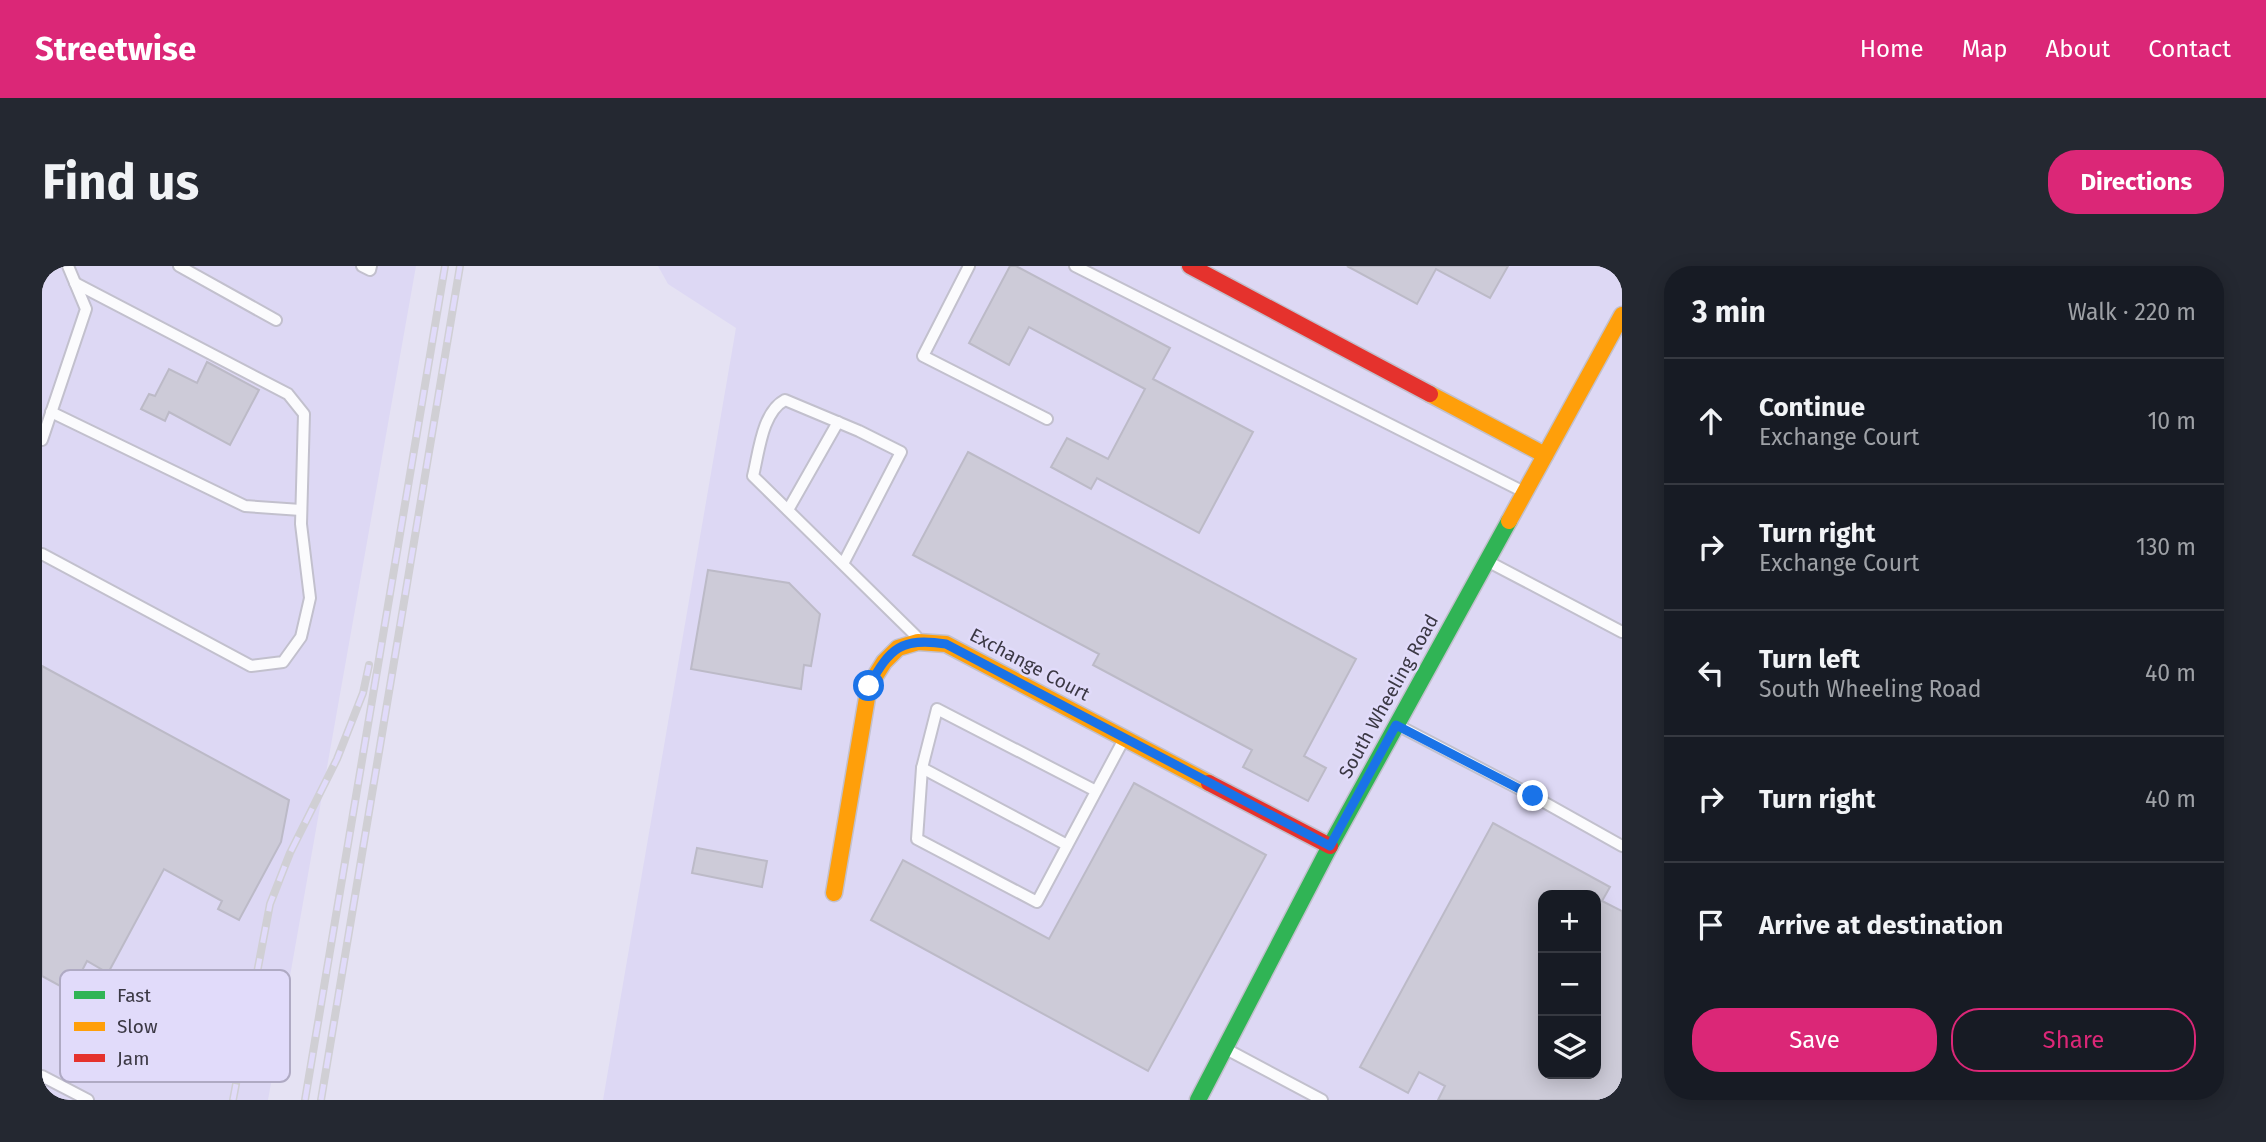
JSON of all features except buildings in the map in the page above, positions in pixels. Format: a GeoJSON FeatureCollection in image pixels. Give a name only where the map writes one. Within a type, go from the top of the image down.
{"type":"FeatureCollection","features":[{"type":"Feature","properties":{"kind":"street"},"geometry":{"type":"LineString","coordinates":[[1190,266],[1545,455]]}},
{"type":"Feature","properties":{"kind":"street","name":"South Wheeling Road"},"geometry":{"type":"LineString","coordinates":[[1198,1100],[1330,846],[1622,315]]}},
{"type":"Feature","properties":{"kind":"street"},"geometry":{"type":"LineString","coordinates":[[834,892],[869,686],[881,664],[894,649],[920,640]]}},
{"type":"Feature","properties":{"kind":"street","name":"Exchange Court"},"geometry":{"type":"LineString","coordinates":[[920,640],[946,644],[1330,846]]}},
{"type":"Feature","properties":{"kind":"lane"},"geometry":{"type":"LineString","coordinates":[[42,440],[86,309],[68,266]]}},
{"type":"Feature","properties":{"kind":"lane"},"geometry":{"type":"LineString","coordinates":[[179,266],[276,320]]}},
{"type":"Feature","properties":{"kind":"lane"},"geometry":{"type":"LineString","coordinates":[[362,266],[370,270],[371,266]]}},
{"type":"Feature","properties":{"kind":"lane"},"geometry":{"type":"LineString","coordinates":[[969,266],[923,356],[1047,419]]}},
{"type":"Feature","properties":{"kind":"lane"},"geometry":{"type":"LineString","coordinates":[[1075,266],[1524,493]]}},
{"type":"Feature","properties":{"kind":"lane"},"geometry":{"type":"LineString","coordinates":[[42,554],[251,666],[284,662],[301,637],[310,598],[301,524],[304,414],[288,394],[75,283]]}},
{"type":"Feature","properties":{"kind":"lane"},"geometry":{"type":"LineString","coordinates":[[843,564],[901,452],[785,400],[776,405],[767,422],[753,476],[920,640]]}},
{"type":"Feature","properties":{"kind":"lane"},"geometry":{"type":"LineString","coordinates":[[51,412],[245,506],[301,510]]}},
{"type":"Feature","properties":{"kind":"lane"},"geometry":{"type":"LineString","coordinates":[[788,510],[838,422]]}},
{"type":"Feature","properties":{"kind":"lane"},"geometry":{"type":"LineString","coordinates":[[1487,560],[1622,632]]}},
{"type":"Feature","properties":{"kind":"lane"},"geometry":{"type":"LineString","coordinates":[[1096,791],[937,709],[922,768],[917,839],[1037,902],[1125,738]]}},
{"type":"Feature","properties":{"kind":"lane"},"geometry":{"type":"LineString","coordinates":[[1396,725],[1622,846]]}},
{"type":"Feature","properties":{"kind":"lane"},"geometry":{"type":"LineString","coordinates":[[922,768],[1068,845]]}},
{"type":"Feature","properties":{"kind":"lane"},"geometry":{"type":"LineString","coordinates":[[1224,1048],[1322,1100]]}},
{"type":"Feature","properties":{"kind":"lane"},"geometry":{"type":"LineString","coordinates":[[42,1076],[88,1100]]}},
{"type":"Feature","properties":{"kind":"shaded area"},"geometry":{"type":"Polygon","coordinates":[[[42,266],[416,266],[290,976],[290,970],[60,970],[60,1082],[271,1082],[268,1100],[42,1100],[42,266]]]}},
{"type":"Feature","properties":{"kind":"shaded area"},"geometry":{"type":"Polygon","coordinates":[[[658,266],[1622,266],[1622,1100],[603,1100],[736,328],[668,284],[658,266]]]}},
{"type":"Feature","properties":{"kind":"railway"},"geometry":{"type":"LineString","coordinates":[[305,1100],[445,266]]}},
{"type":"Feature","properties":{"kind":"railway"},"geometry":{"type":"LineString","coordinates":[[321,1100],[460,266]]}},
{"type":"Feature","properties":{"kind":"railway"},"geometry":{"type":"LineString","coordinates":[[258,970],[270,904],[290,853],[337,759],[363,693],[369,665]]}},
{"type":"Feature","properties":{"kind":"railway"},"geometry":{"type":"LineString","coordinates":[[233,1100],[236,1082]]}},
{"type":"Feature","properties":{"kind":"traffic: fast"},"geometry":{"type":"LineString","coordinates":[[1198,1100],[1330,846],[1509,521]]}},
{"type":"Feature","properties":{"kind":"traffic: slow"},"geometry":{"type":"LineString","coordinates":[[1509,521],[1622,315]]}},
{"type":"Feature","properties":{"kind":"traffic: slow"},"geometry":{"type":"LineString","coordinates":[[1430,394],[1545,455]]}},
{"type":"Feature","properties":{"kind":"traffic: slow"},"geometry":{"type":"LineString","coordinates":[[834,893],[869,686],[884,662],[898,648],[918,642],[946,644],[1209,783]]}},
{"type":"Feature","properties":{"kind":"traffic: jam"},"geometry":{"type":"LineString","coordinates":[[1190,266],[1430,394]]}},
{"type":"Feature","properties":{"kind":"traffic: jam"},"geometry":{"type":"LineString","coordinates":[[1209,783],[1330,846]]}},
{"type":"Feature","properties":{"kind":"route"},"geometry":{"type":"LineString","coordinates":[[869,686],[881,664],[894,649],[920,640],[946,644],[1330,846],[1396,725],[1533,796]]}}]}
